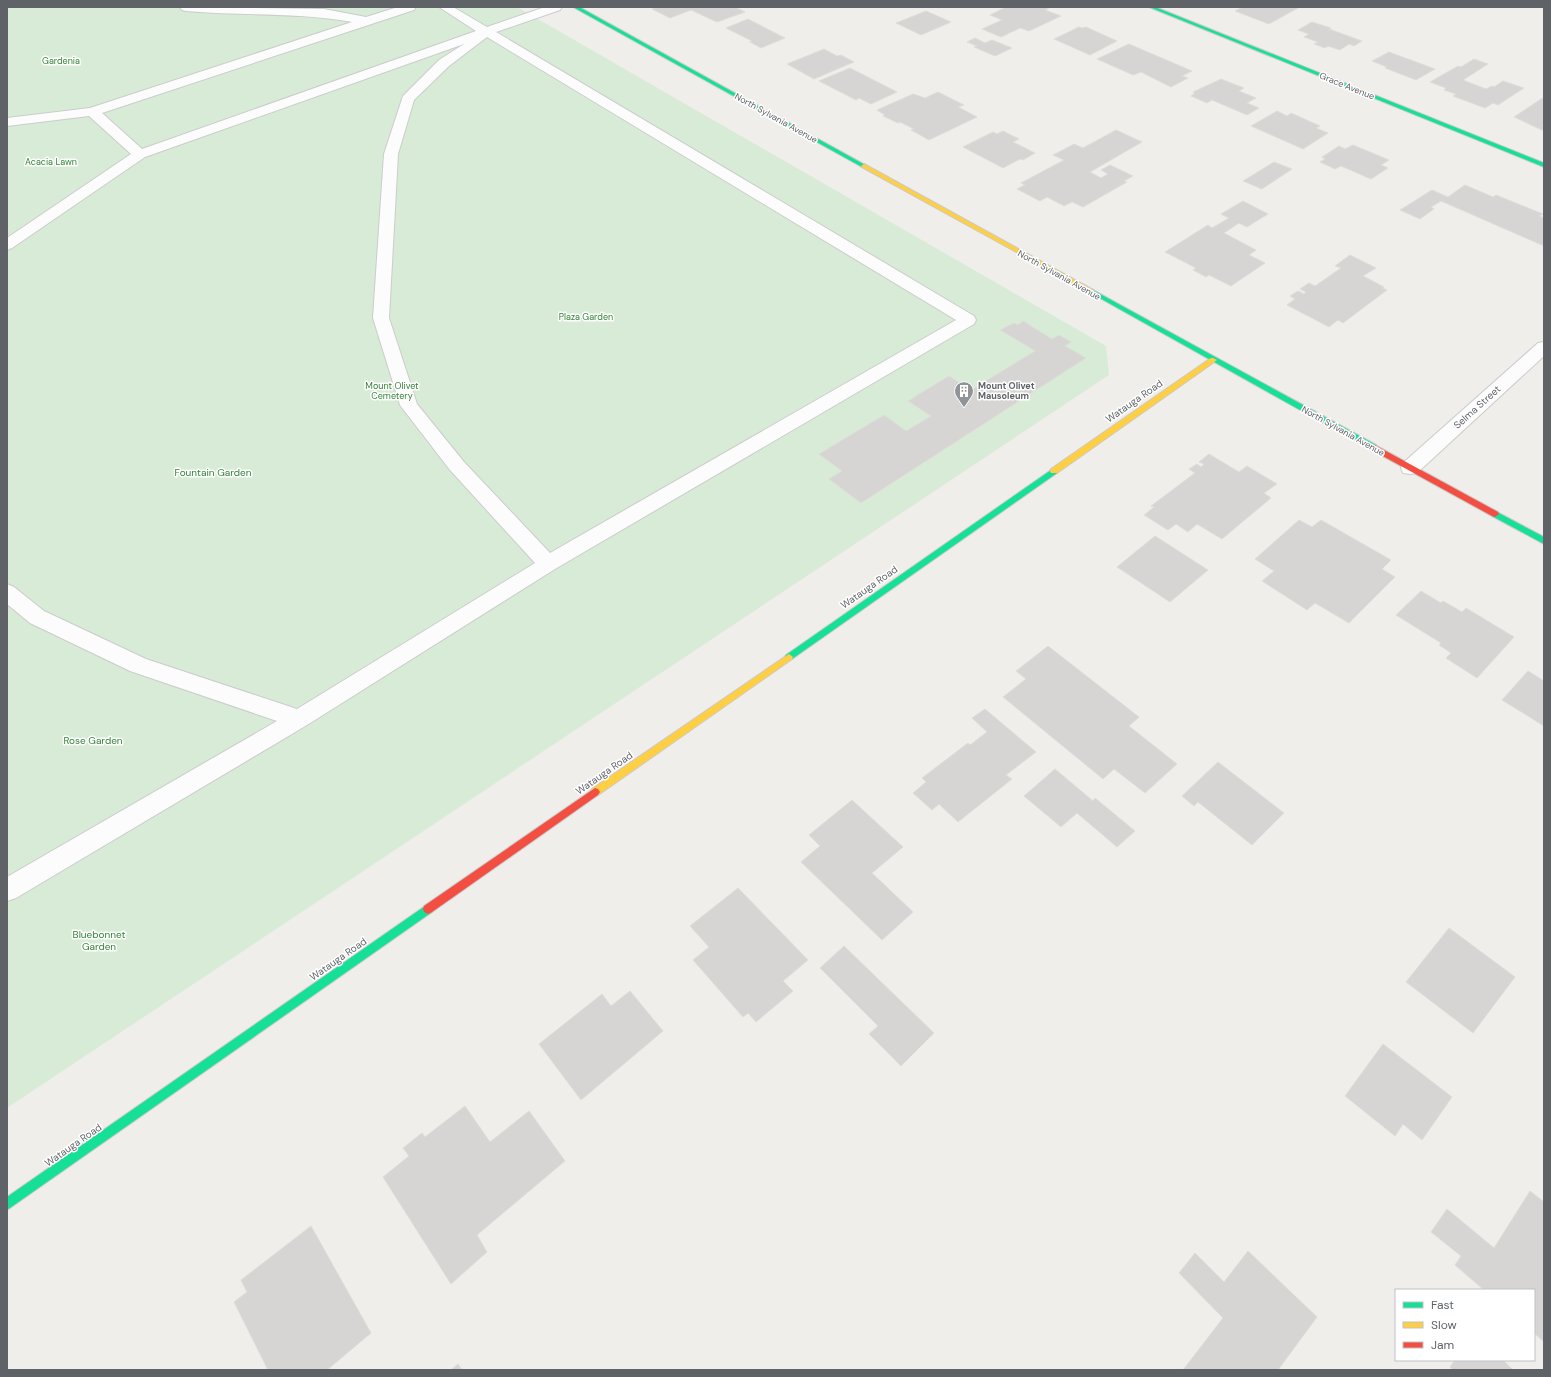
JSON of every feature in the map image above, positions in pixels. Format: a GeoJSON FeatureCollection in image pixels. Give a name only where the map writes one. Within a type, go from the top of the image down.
{"type":"FeatureCollection","features":[{"type":"Feature","properties":{"kind":"street"},"geometry":{"type":"LineString","coordinates":[[186,7],[215,10],[324,13],[368,21]]}},
{"type":"Feature","properties":{"kind":"street"},"geometry":{"type":"LineString","coordinates":[[7,122],[92,112],[410,7]]}},
{"type":"Feature","properties":{"kind":"street"},"geometry":{"type":"LineString","coordinates":[[7,890],[299,719],[548,564],[968,320],[445,7]]}},
{"type":"Feature","properties":{"kind":"street"},"geometry":{"type":"LineString","coordinates":[[7,245],[140,154],[556,7]]}},
{"type":"Feature","properties":{"kind":"street","name":"North Sylvania Avenue"},"geometry":{"type":"LineString","coordinates":[[575,7],[1213,360],[1544,541]]}},
{"type":"Feature","properties":{"kind":"street","name":"Grace Avenue"},"geometry":{"type":"LineString","coordinates":[[1150,7],[1544,165]]}},
{"type":"Feature","properties":{"kind":"street"},"geometry":{"type":"LineString","coordinates":[[486,32],[465,49],[444,63],[408,99],[391,154],[381,318],[409,405],[457,466],[548,564]]}},
{"type":"Feature","properties":{"kind":"street"},"geometry":{"type":"LineString","coordinates":[[92,112],[140,154]]}},
{"type":"Feature","properties":{"kind":"street","name":"Selma Street"},"geometry":{"type":"LineString","coordinates":[[1410,468],[1544,347]]}},
{"type":"Feature","properties":{"kind":"street","name":"Watauga Road"},"geometry":{"type":"LineString","coordinates":[[7,1204],[1213,360]]}},
{"type":"Feature","properties":{"kind":"street"},"geometry":{"type":"LineString","coordinates":[[7,592],[37,617],[138,665],[299,719]]}},
{"type":"Feature","properties":{"kind":"green space","name":"Mount Olivet Cemetery"},"geometry":{"type":"Polygon","coordinates":[[[7,7],[517,7],[1106,346],[1109,375],[7,1108],[7,7]]]}},
{"type":"Feature","properties":{"kind":"building"},"geometry":{"type":"Polygon","coordinates":[[[657,7],[735,7],[745,12],[717,22],[691,10],[670,18],[652,9],[657,7]]]}},
{"type":"Feature","properties":{"kind":"building"},"geometry":{"type":"Polygon","coordinates":[[[1006,7],[1046,7],[1049,8],[1045,10],[1061,16],[1029,31],[1020,28],[1001,37],[982,29],[1002,20],[990,15],[1006,7]]]}},
{"type":"Feature","properties":{"kind":"building"},"geometry":{"type":"Polygon","coordinates":[[[1243,7],[1298,8],[1269,24],[1235,11],[1243,7]]]}},
{"type":"Feature","properties":{"kind":"building"},"geometry":{"type":"Polygon","coordinates":[[[926,11],[951,22],[921,35],[896,23],[926,11]]]}},
{"type":"Feature","properties":{"kind":"building"},"geometry":{"type":"Polygon","coordinates":[[[748,19],[785,38],[761,48],[750,42],[752,41],[726,28],[748,19]]]}},
{"type":"Feature","properties":{"kind":"building"},"geometry":{"type":"Polygon","coordinates":[[[1312,22],[1362,41],[1354,46],[1349,44],[1340,50],[1328,46],[1325,48],[1314,44],[1318,42],[1304,37],[1309,34],[1298,30],[1312,22]]]}},
{"type":"Feature","properties":{"kind":"building"},"geometry":{"type":"Polygon","coordinates":[[[1079,27],[1086,27],[1117,41],[1090,55],[1054,39],[1079,27]]]}},
{"type":"Feature","properties":{"kind":"building"},"geometry":{"type":"Polygon","coordinates":[[[975,38],[985,43],[992,40],[1012,48],[995,56],[974,47],[977,46],[967,42],[975,38]]]}},
{"type":"Feature","properties":{"kind":"building"},"geometry":{"type":"Polygon","coordinates":[[[1129,44],[1192,71],[1182,76],[1188,78],[1171,87],[1141,72],[1133,75],[1097,59],[1129,44]]]}},
{"type":"Feature","properties":{"kind":"building"},"geometry":{"type":"Polygon","coordinates":[[[824,49],[837,56],[841,55],[854,62],[814,79],[787,64],[824,49]]]}},
{"type":"Feature","properties":{"kind":"building"},"geometry":{"type":"Polygon","coordinates":[[[1389,52],[1435,69],[1416,80],[1385,68],[1387,67],[1372,61],[1389,52]]]}},
{"type":"Feature","properties":{"kind":"building"},"geometry":{"type":"Polygon","coordinates":[[[1474,59],[1488,64],[1463,80],[1486,89],[1492,86],[1494,87],[1503,81],[1524,88],[1498,105],[1493,103],[1485,108],[1453,96],[1456,94],[1444,90],[1446,88],[1430,82],[1458,66],[1461,67],[1474,59]]]}},
{"type":"Feature","properties":{"kind":"building"},"geometry":{"type":"Polygon","coordinates":[[[850,68],[897,92],[871,104],[859,98],[856,100],[819,81],[850,68]]]}},
{"type":"Feature","properties":{"kind":"building"},"geometry":{"type":"Polygon","coordinates":[[[1221,79],[1244,88],[1239,91],[1256,98],[1247,103],[1259,108],[1247,115],[1212,100],[1207,103],[1191,96],[1195,93],[1193,92],[1221,79]]]}},
{"type":"Feature","properties":{"kind":"building"},"geometry":{"type":"Polygon","coordinates":[[[938,92],[964,105],[958,107],[977,117],[929,140],[911,130],[914,129],[883,116],[885,115],[877,110],[913,94],[925,98],[938,92]]]}},
{"type":"Feature","properties":{"kind":"building"},"geometry":{"type":"Polygon","coordinates":[[[1544,97],[1544,131],[1514,117],[1544,97]]]}},
{"type":"Feature","properties":{"kind":"building"},"geometry":{"type":"Polygon","coordinates":[[[1277,111],[1287,116],[1291,113],[1320,126],[1316,128],[1328,133],[1303,149],[1251,126],[1277,111]]]}},
{"type":"Feature","properties":{"kind":"building"},"geometry":{"type":"Polygon","coordinates":[[[1116,130],[1142,142],[1090,172],[1101,178],[1108,174],[1101,170],[1110,165],[1133,176],[1124,181],[1127,182],[1083,207],[1072,202],[1064,206],[1047,197],[1040,201],[1017,189],[1025,185],[1021,183],[1064,160],[1053,155],[1074,144],[1083,148],[1116,130]]]}},
{"type":"Feature","properties":{"kind":"building"},"geometry":{"type":"Polygon","coordinates":[[[1003,131],[1019,139],[1013,142],[1035,153],[1023,160],[1020,159],[1003,168],[963,147],[993,132],[997,134],[1003,131]]]}},
{"type":"Feature","properties":{"kind":"building"},"geometry":{"type":"Polygon","coordinates":[[[1353,145],[1389,160],[1381,165],[1388,168],[1371,179],[1341,166],[1335,169],[1320,162],[1325,159],[1322,157],[1339,146],[1345,149],[1353,145]]]}},
{"type":"Feature","properties":{"kind":"building"},"geometry":{"type":"Polygon","coordinates":[[[1274,162],[1292,169],[1262,189],[1243,181],[1274,162]]]}},
{"type":"Feature","properties":{"kind":"building"},"geometry":{"type":"Polygon","coordinates":[[[1465,185],[1493,197],[1496,195],[1543,214],[1539,216],[1544,218],[1544,246],[1441,201],[1431,207],[1434,209],[1420,219],[1400,210],[1432,190],[1448,197],[1465,185]]]}},
{"type":"Feature","properties":{"kind":"building"},"geometry":{"type":"Polygon","coordinates":[[[1243,201],[1268,214],[1247,227],[1239,223],[1224,233],[1256,250],[1249,255],[1265,263],[1231,286],[1209,275],[1206,277],[1193,270],[1196,268],[1165,252],[1208,225],[1212,228],[1229,218],[1221,214],[1243,201]]]}},
{"type":"Feature","properties":{"kind":"building"},"geometry":{"type":"Polygon","coordinates":[[[1350,255],[1376,268],[1363,276],[1387,290],[1343,323],[1338,320],[1329,327],[1287,305],[1295,299],[1290,296],[1298,291],[1304,294],[1306,292],[1300,289],[1309,283],[1315,286],[1341,268],[1335,266],[1350,255]]]}},
{"type":"Feature","properties":{"kind":"building","name":"Mount Olivet Mausoleum"},"geometry":{"type":"Polygon","coordinates":[[[1023,321],[1052,339],[1059,335],[1071,342],[1065,346],[1086,358],[861,503],[829,479],[842,471],[819,454],[884,415],[906,431],[931,416],[908,401],[949,376],[971,390],[1035,351],[1000,330],[1014,323],[1018,325],[1023,321]]]}},
{"type":"Feature","properties":{"kind":"building"},"geometry":{"type":"Polygon","coordinates":[[[1209,454],[1239,472],[1247,466],[1277,484],[1264,493],[1271,498],[1222,539],[1197,524],[1188,532],[1176,524],[1168,530],[1144,515],[1154,507],[1151,506],[1195,473],[1189,469],[1197,464],[1201,467],[1204,464],[1199,462],[1209,454]]]}},
{"type":"Feature","properties":{"kind":"building"},"geometry":{"type":"Polygon","coordinates":[[[1299,520],[1312,527],[1321,520],[1391,560],[1382,569],[1395,577],[1349,623],[1315,603],[1307,610],[1262,581],[1274,571],[1255,559],[1299,520]]]}},
{"type":"Feature","properties":{"kind":"building"},"geometry":{"type":"Polygon","coordinates":[[[1155,536],[1208,570],[1170,602],[1117,567],[1155,536]]]}},
{"type":"Feature","properties":{"kind":"building"},"geometry":{"type":"Polygon","coordinates":[[[1421,591],[1441,603],[1443,601],[1462,612],[1466,608],[1514,637],[1477,678],[1446,658],[1451,653],[1439,645],[1441,643],[1396,615],[1421,591]]]}},
{"type":"Feature","properties":{"kind":"building"},"geometry":{"type":"Polygon","coordinates":[[[1048,646],[1139,717],[1129,726],[1177,764],[1145,793],[1114,769],[1103,779],[1003,697],[1026,679],[1016,671],[1048,646]]]}},
{"type":"Feature","properties":{"kind":"building"},"geometry":{"type":"Polygon","coordinates":[[[1528,671],[1544,681],[1544,726],[1502,700],[1528,671]]]}},
{"type":"Feature","properties":{"kind":"building"},"geometry":{"type":"Polygon","coordinates":[[[985,709],[1036,752],[1006,775],[1012,779],[958,822],[939,804],[932,810],[913,793],[926,782],[922,778],[968,743],[970,745],[987,732],[972,718],[985,709]]]}},
{"type":"Feature","properties":{"kind":"building"},"geometry":{"type":"Polygon","coordinates":[[[1218,762],[1284,813],[1252,845],[1198,802],[1194,806],[1182,796],[1218,762]]]}},
{"type":"Feature","properties":{"kind":"building"},"geometry":{"type":"Polygon","coordinates":[[[1055,769],[1093,801],[1095,798],[1135,831],[1117,847],[1077,813],[1061,827],[1024,796],[1055,769]]]}},
{"type":"Feature","properties":{"kind":"building"},"geometry":{"type":"Polygon","coordinates":[[[852,800],[903,847],[872,873],[913,912],[882,940],[801,862],[820,846],[809,835],[852,800]]]}},
{"type":"Feature","properties":{"kind":"building"},"geometry":{"type":"Polygon","coordinates":[[[738,888],[808,960],[783,981],[793,991],[756,1022],[748,1013],[743,1017],[693,960],[709,947],[690,926],[738,888]]]}},
{"type":"Feature","properties":{"kind":"building"},"geometry":{"type":"Polygon","coordinates":[[[1449,928],[1515,977],[1473,1033],[1406,982],[1449,928]]]}},
{"type":"Feature","properties":{"kind":"building"},"geometry":{"type":"Polygon","coordinates":[[[844,946],[934,1033],[901,1066],[869,1034],[878,1026],[820,968],[844,946]]]}},
{"type":"Feature","properties":{"kind":"building"},"geometry":{"type":"Polygon","coordinates":[[[630,991],[663,1031],[581,1100],[539,1044],[602,994],[611,1006],[630,991]]]}},
{"type":"Feature","properties":{"kind":"building"},"geometry":{"type":"Polygon","coordinates":[[[1383,1044],[1452,1097],[1422,1140],[1403,1124],[1395,1136],[1345,1096],[1383,1044]]]}},
{"type":"Feature","properties":{"kind":"building"},"geometry":{"type":"Polygon","coordinates":[[[465,1106],[490,1142],[529,1111],[565,1161],[477,1235],[487,1252],[451,1284],[383,1177],[409,1156],[403,1148],[422,1133],[425,1137],[465,1106]]]}},
{"type":"Feature","properties":{"kind":"building"},"geometry":{"type":"Polygon","coordinates":[[[1530,1191],[1544,1202],[1544,1342],[1535,1334],[1535,1289],[1483,1289],[1455,1265],[1461,1256],[1431,1232],[1447,1209],[1494,1248],[1530,1191]]]}},
{"type":"Feature","properties":{"kind":"building"},"geometry":{"type":"Polygon","coordinates":[[[311,1226],[371,1333],[327,1370],[268,1370],[234,1302],[247,1292],[241,1280],[311,1226]]]}},
{"type":"Feature","properties":{"kind":"building"},"geometry":{"type":"Polygon","coordinates":[[[1248,1251],[1317,1317],[1278,1370],[1183,1370],[1223,1318],[1179,1273],[1195,1253],[1224,1282],[1248,1251]]]}},
{"type":"Feature","properties":{"kind":"building"},"geometry":{"type":"Polygon","coordinates":[[[1454,1361],[1504,1361],[1513,1370],[1453,1370],[1450,1367],[1454,1361]]]}},
{"type":"Feature","properties":{"kind":"building"},"geometry":{"type":"Polygon","coordinates":[[[458,1364],[462,1370],[451,1370],[458,1364]]]}},
{"type":"Feature","properties":{"kind":"traffic: fast"},"geometry":{"type":"LineString","coordinates":[[575,7],[864,166]]}},
{"type":"Feature","properties":{"kind":"traffic: fast"},"geometry":{"type":"LineString","coordinates":[[1151,7],[1544,165]]}},
{"type":"Feature","properties":{"kind":"traffic: fast"},"geometry":{"type":"LineString","coordinates":[[1091,291],[1373,447]]}},
{"type":"Feature","properties":{"kind":"traffic: fast"},"geometry":{"type":"LineString","coordinates":[[789,657],[1054,471]]}},
{"type":"Feature","properties":{"kind":"traffic: fast"},"geometry":{"type":"LineString","coordinates":[[1495,514],[1544,541]]}},
{"type":"Feature","properties":{"kind":"traffic: fast"},"geometry":{"type":"LineString","coordinates":[[7,1204],[428,909]]}},
{"type":"Feature","properties":{"kind":"traffic: slow"},"geometry":{"type":"LineString","coordinates":[[864,166],[1091,291]]}},
{"type":"Feature","properties":{"kind":"traffic: slow"},"geometry":{"type":"LineString","coordinates":[[1054,471],[1213,360]]}},
{"type":"Feature","properties":{"kind":"traffic: slow"},"geometry":{"type":"LineString","coordinates":[[595,792],[789,657]]}},
{"type":"Feature","properties":{"kind":"traffic: jam"},"geometry":{"type":"LineString","coordinates":[[1373,447],[1495,514]]}},
{"type":"Feature","properties":{"kind":"traffic: jam"},"geometry":{"type":"LineString","coordinates":[[428,909],[595,792]]}},
{"type":"Feature","properties":{"kind":"place","name":"Mount Olivet Mausoleum"},"geometry":{"type":"Point","coordinates":[964,408]}},
{"type":"Feature","properties":{"kind":"park label","name":"Gardenia"},"geometry":{"type":"Point","coordinates":[61,61]}},
{"type":"Feature","properties":{"kind":"park label","name":"Acacia Lawn"},"geometry":{"type":"Point","coordinates":[51,162]}},
{"type":"Feature","properties":{"kind":"park label","name":"Plaza Garden"},"geometry":{"type":"Point","coordinates":[586,317]}},
{"type":"Feature","properties":{"kind":"park label","name":"Fountain Garden"},"geometry":{"type":"Point","coordinates":[213,472]}},
{"type":"Feature","properties":{"kind":"park label","name":"Rose Garden"},"geometry":{"type":"Point","coordinates":[93,740]}},
{"type":"Feature","properties":{"kind":"park label","name":"Bluebonnet Garden"},"geometry":{"type":"Point","coordinates":[99,940]}}]}
